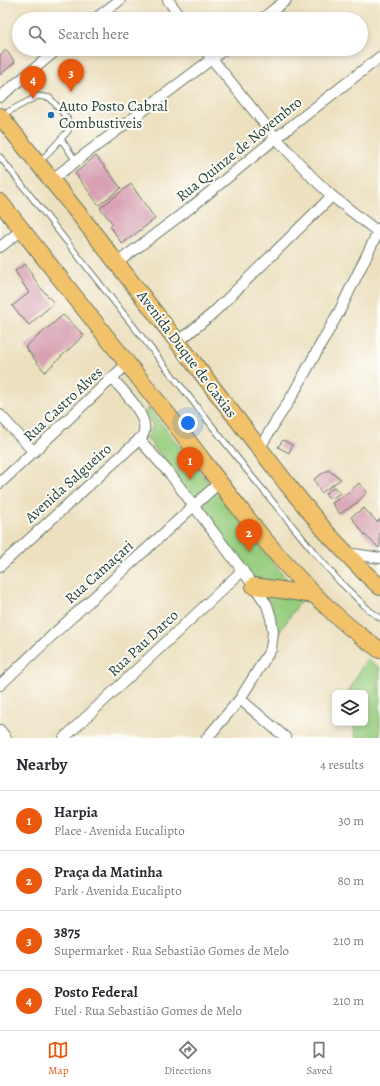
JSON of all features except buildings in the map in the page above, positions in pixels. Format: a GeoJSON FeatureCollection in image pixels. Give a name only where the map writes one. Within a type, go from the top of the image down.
{"type":"FeatureCollection","features":[{"type":"Feature","properties":{"kind":"highway","name":"Avenida Duque de Caxias"},"geometry":{"type":"LineString","coordinates":[[0,116],[82,218],[259,449],[327,533],[380,587]]}},
{"type":"Feature","properties":{"kind":"highway"},"geometry":{"type":"LineString","coordinates":[[0,202],[128,363],[246,518],[277,555],[323,604],[380,650]]}},
{"type":"Feature","properties":{"kind":"highway"},"geometry":{"type":"LineString","coordinates":[[254,586],[315,595]]}},
{"type":"Feature","properties":{"kind":"street"},"geometry":{"type":"LineString","coordinates":[[104,12],[120,0]]}},
{"type":"Feature","properties":{"kind":"street"},"geometry":{"type":"LineString","coordinates":[[168,0],[177,12]]}},
{"type":"Feature","properties":{"kind":"street"},"geometry":{"type":"LineString","coordinates":[[271,12],[286,0]]}},
{"type":"Feature","properties":{"kind":"street"},"geometry":{"type":"LineString","coordinates":[[0,97],[50,56]]}},
{"type":"Feature","properties":{"kind":"street"},"geometry":{"type":"LineString","coordinates":[[209,56],[276,138],[313,178],[332,196],[379,230],[340,310],[292,396],[259,449]]}},
{"type":"Feature","properties":{"kind":"street"},"geometry":{"type":"LineString","coordinates":[[51,180],[217,56]]}},
{"type":"Feature","properties":{"kind":"street","name":"Rua Quinze de Novembro"},"geometry":{"type":"LineString","coordinates":[[117,263],[194,205],[276,138],[380,57]]}},
{"type":"Feature","properties":{"kind":"street"},"geometry":{"type":"LineString","coordinates":[[178,342],[212,314],[332,196]]}},
{"type":"Feature","properties":{"kind":"street"},"geometry":{"type":"LineString","coordinates":[[0,247],[22,230]]}},
{"type":"Feature","properties":{"kind":"street","name":"Rua Castro Alves"},"geometry":{"type":"LineString","coordinates":[[0,483],[128,363]]}},
{"type":"Feature","properties":{"kind":"street"},"geometry":{"type":"LineString","coordinates":[[112,378],[141,415],[144,434],[139,439],[170,474],[243,570],[267,605],[271,618],[271,649],[240,699],[207,738]]}},
{"type":"Feature","properties":{"kind":"street"},"geometry":{"type":"LineString","coordinates":[[0,415],[34,452]]}},
{"type":"Feature","properties":{"kind":"street","name":"Avenida Salgueiro"},"geometry":{"type":"LineString","coordinates":[[0,566],[139,439]]}},
{"type":"Feature","properties":{"kind":"street","name":"Rua Camaçari"},"geometry":{"type":"LineString","coordinates":[[0,685],[60,628],[220,482]]}},
{"type":"Feature","properties":{"kind":"street"},"geometry":{"type":"LineString","coordinates":[[345,552],[380,558]]}},
{"type":"Feature","properties":{"kind":"street","name":"Rua Pau Darco"},"geometry":{"type":"LineString","coordinates":[[64,738],[243,570]]}},
{"type":"Feature","properties":{"kind":"street"},"geometry":{"type":"LineString","coordinates":[[240,699],[286,738]]}},
{"type":"Feature","properties":{"kind":"street"},"geometry":{"type":"LineString","coordinates":[[0,730],[6,738]]}},
{"type":"Feature","properties":{"kind":"lane"},"geometry":{"type":"LineString","coordinates":[[0,116],[38,96],[50,98],[67,118],[69,125],[68,131],[38,164]]}},
{"type":"Feature","properties":{"kind":"lane"},"geometry":{"type":"LineString","coordinates":[[61,139],[76,161]]}},
{"type":"Feature","properties":{"kind":"lane"},"geometry":{"type":"LineString","coordinates":[[0,157],[250,474],[318,557],[340,582],[369,610],[380,618]]}},
{"type":"Feature","properties":{"kind":"green space"},"geometry":{"type":"Polygon","coordinates":[[[149,408],[302,599],[276,637],[271,604],[199,504],[147,438],[153,426],[145,412],[149,408]]]}},
{"type":"Feature","properties":{"kind":"green space"},"geometry":{"type":"Polygon","coordinates":[[[366,659],[380,668],[380,738],[356,738],[354,726],[368,726],[368,690],[350,690],[366,659]]]}},
{"type":"Feature","properties":{"kind":"place","name":"3875"},"geometry":{"type":"Point","coordinates":[71,92]}},
{"type":"Feature","properties":{"kind":"place","name":"Posto Federal"},"geometry":{"type":"Point","coordinates":[33,99]}},
{"type":"Feature","properties":{"kind":"place","name":"Auto Posto Cabral Combustiveis"},"geometry":{"type":"Point","coordinates":[51,115]}},
{"type":"Feature","properties":{"kind":"place","name":"Harpia"},"geometry":{"type":"Point","coordinates":[190,480]}},
{"type":"Feature","properties":{"kind":"place","name":"Praça da Matinha"},"geometry":{"type":"Point","coordinates":[249,552]}}]}
